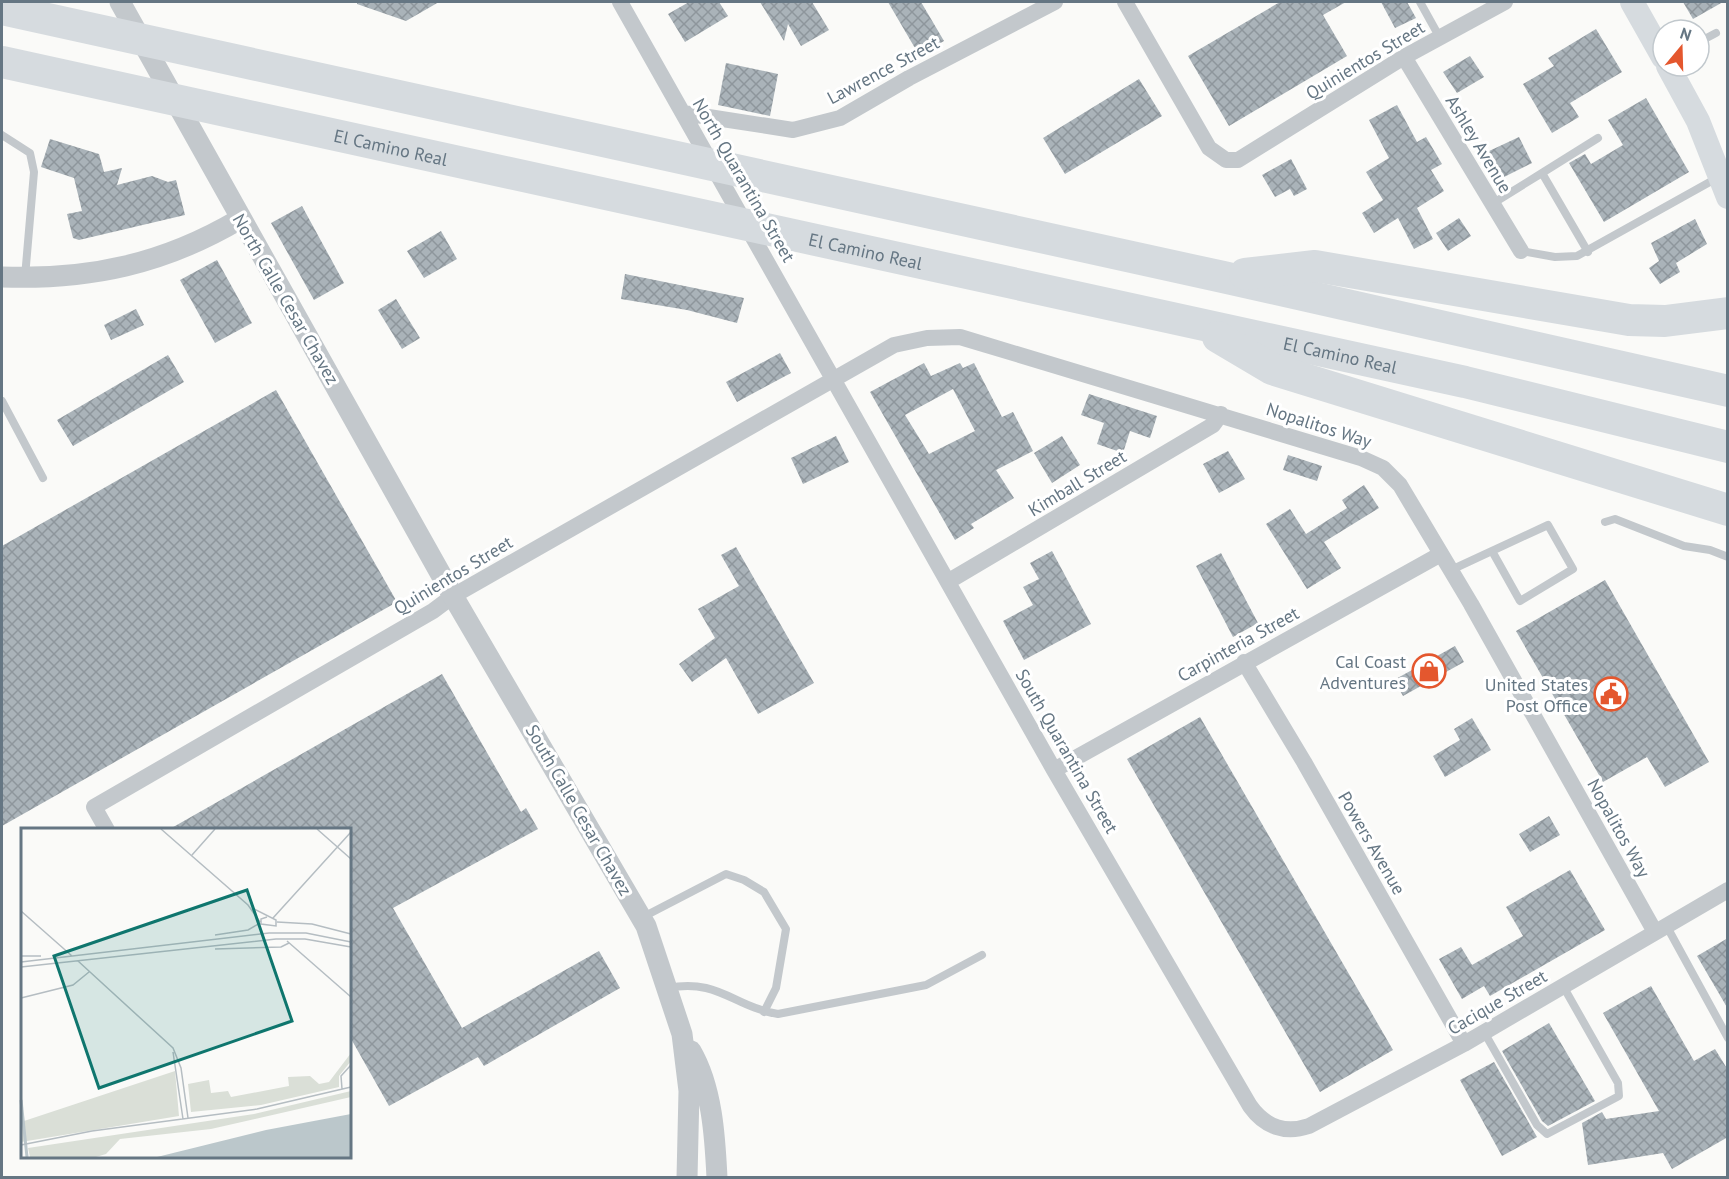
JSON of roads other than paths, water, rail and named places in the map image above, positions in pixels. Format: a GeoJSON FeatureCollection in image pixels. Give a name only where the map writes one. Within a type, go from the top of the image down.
{"type":"FeatureCollection","features":[{"type":"Feature","properties":{"kind":"highway"},"geometry":{"type":"LineString","coordinates":[[15,2],[45,18]]}},
{"type":"Feature","properties":{"kind":"highway"},"geometry":{"type":"LineString","coordinates":[[2,9],[805,184],[1728,391]]}},
{"type":"Feature","properties":{"kind":"highway","name":"El Camino Real"},"geometry":{"type":"LineString","coordinates":[[2,62],[1465,382],[1728,447]]}},
{"type":"Feature","properties":{"kind":"highway"},"geometry":{"type":"LineString","coordinates":[[1223,277],[1315,266],[1629,320],[1665,321],[1728,313]]}},
{"type":"Feature","properties":{"kind":"highway"},"geometry":{"type":"LineString","coordinates":[[1192,322],[1272,369],[1728,510]]}},
{"type":"Feature","properties":{"kind":"main road"},"geometry":{"type":"LineString","coordinates":[[1632,2],[1651,36]]}},
{"type":"Feature","properties":{"kind":"main road"},"geometry":{"type":"LineString","coordinates":[[1675,78],[1725,178]]}},
{"type":"Feature","properties":{"kind":"street","name":"North Calle Cesar Chavez"},"geometry":{"type":"LineString","coordinates":[[120,2],[453,596]]}},
{"type":"Feature","properties":{"kind":"street","name":"North Quarantina Street"},"geometry":{"type":"LineString","coordinates":[[621,2],[834,378]]}},
{"type":"Feature","properties":{"kind":"street","name":"Lawrence Street"},"geometry":{"type":"LineString","coordinates":[[683,113],[793,130],[840,118],[909,78],[1055,2]]}},
{"type":"Feature","properties":{"kind":"street","name":"Quinientos Street"},"geometry":{"type":"LineString","coordinates":[[1125,2],[1209,148],[1227,160],[1248,156],[1404,57],[1505,2]]}},
{"type":"Feature","properties":{"kind":"street","name":"Ashley Avenue"},"geometry":{"type":"LineString","coordinates":[[1404,57],[1521,251]]}},
{"type":"Feature","properties":{"kind":"street"},"geometry":{"type":"LineString","coordinates":[[2,277],[72,277],[154,259],[195,245],[240,219]]}},
{"type":"Feature","properties":{"kind":"street","name":"Nopalitos Way"},"geometry":{"type":"LineString","coordinates":[[834,378],[894,345],[927,338],[960,337],[1221,414],[1361,458],[1383,468],[1400,485],[1660,928]]}},
{"type":"Feature","properties":{"kind":"street","name":"Quinientos Street"},"geometry":{"type":"LineString","coordinates":[[106,828],[94,807],[438,609],[453,596],[834,378]]}},
{"type":"Feature","properties":{"kind":"street","name":"South Quarantina Street"},"geometry":{"type":"LineString","coordinates":[[834,378],[1054,770],[1250,1106],[1263,1120],[1280,1129]]}},
{"type":"Feature","properties":{"kind":"street","name":"Kimball Street"},"geometry":{"type":"LineString","coordinates":[[949,581],[1209,427],[1221,414]]}},
{"type":"Feature","properties":{"kind":"street","name":"Carpinteria Street"},"geometry":{"type":"LineString","coordinates":[[1054,770],[1441,554]]}},
{"type":"Feature","properties":{"kind":"street","name":"South Calle Cesar Chavez"},"geometry":{"type":"LineString","coordinates":[[453,596],[642,918],[682,1034],[689,1091],[687,1178]]}},
{"type":"Feature","properties":{"kind":"street","name":"Powers Avenue"},"geometry":{"type":"LineString","coordinates":[[1244,662],[1304,762],[1464,1044]]}},
{"type":"Feature","properties":{"kind":"street","name":"Cacique Street"},"geometry":{"type":"LineString","coordinates":[[1280,1129],[1300,1129],[1309,1126],[1464,1044],[1660,928],[1728,891]]}},
{"type":"Feature","properties":{"kind":"street","name":"South Calle Cesar Chavez"},"geometry":{"type":"LineString","coordinates":[[682,1034],[700,1066],[716,1141],[717,1178]]}},
{"type":"Feature","properties":{"kind":"lane"},"geometry":{"type":"LineString","coordinates":[[1420,2],[1440,38]]}},
{"type":"Feature","properties":{"kind":"lane"},"geometry":{"type":"LineString","coordinates":[[1711,36],[1716,33]]}},
{"type":"Feature","properties":{"kind":"lane"},"geometry":{"type":"LineString","coordinates":[[2,135],[30,153],[34,172],[25,278]]}},
{"type":"Feature","properties":{"kind":"lane"},"geometry":{"type":"LineString","coordinates":[[1492,204],[1598,138]]}},
{"type":"Feature","properties":{"kind":"lane"},"geometry":{"type":"LineString","coordinates":[[1542,173],[1588,252]]}},
{"type":"Feature","properties":{"kind":"lane"},"geometry":{"type":"LineString","coordinates":[[1521,251],[1555,257],[1576,256],[1588,252],[1725,178]]}},
{"type":"Feature","properties":{"kind":"lane"},"geometry":{"type":"LineString","coordinates":[[2,401],[43,478]]}},
{"type":"Feature","properties":{"kind":"lane"},"geometry":{"type":"LineString","coordinates":[[1605,522],[1615,519],[1684,546],[1710,550],[1728,557]]}},
{"type":"Feature","properties":{"kind":"lane"},"geometry":{"type":"LineString","coordinates":[[1451,570],[1548,525],[1573,569],[1520,601],[1492,551]]}},
{"type":"Feature","properties":{"kind":"lane"},"geometry":{"type":"LineString","coordinates":[[642,918],[726,874],[735,875],[764,892],[786,929],[776,988],[773,999],[764,1012]]}},
{"type":"Feature","properties":{"kind":"lane"},"geometry":{"type":"LineString","coordinates":[[1660,928],[1728,1038]]}},
{"type":"Feature","properties":{"kind":"lane"},"geometry":{"type":"LineString","coordinates":[[668,988],[689,984],[710,987],[764,1012],[778,1014],[927,985],[982,955]]}},
{"type":"Feature","properties":{"kind":"lane"},"geometry":{"type":"LineString","coordinates":[[1484,1032],[1537,1125],[1547,1134],[1619,1096],[1618,1083],[1563,986]]}},
{"type":"Feature","properties":{"kind":"place","name":"Cal Coast Adventures"},"geometry":{"type":"Point","coordinates":[1429,671]}},
{"type":"Feature","properties":{"kind":"place","name":"United States Post Office"},"geometry":{"type":"Point","coordinates":[1611,694]}}]}
